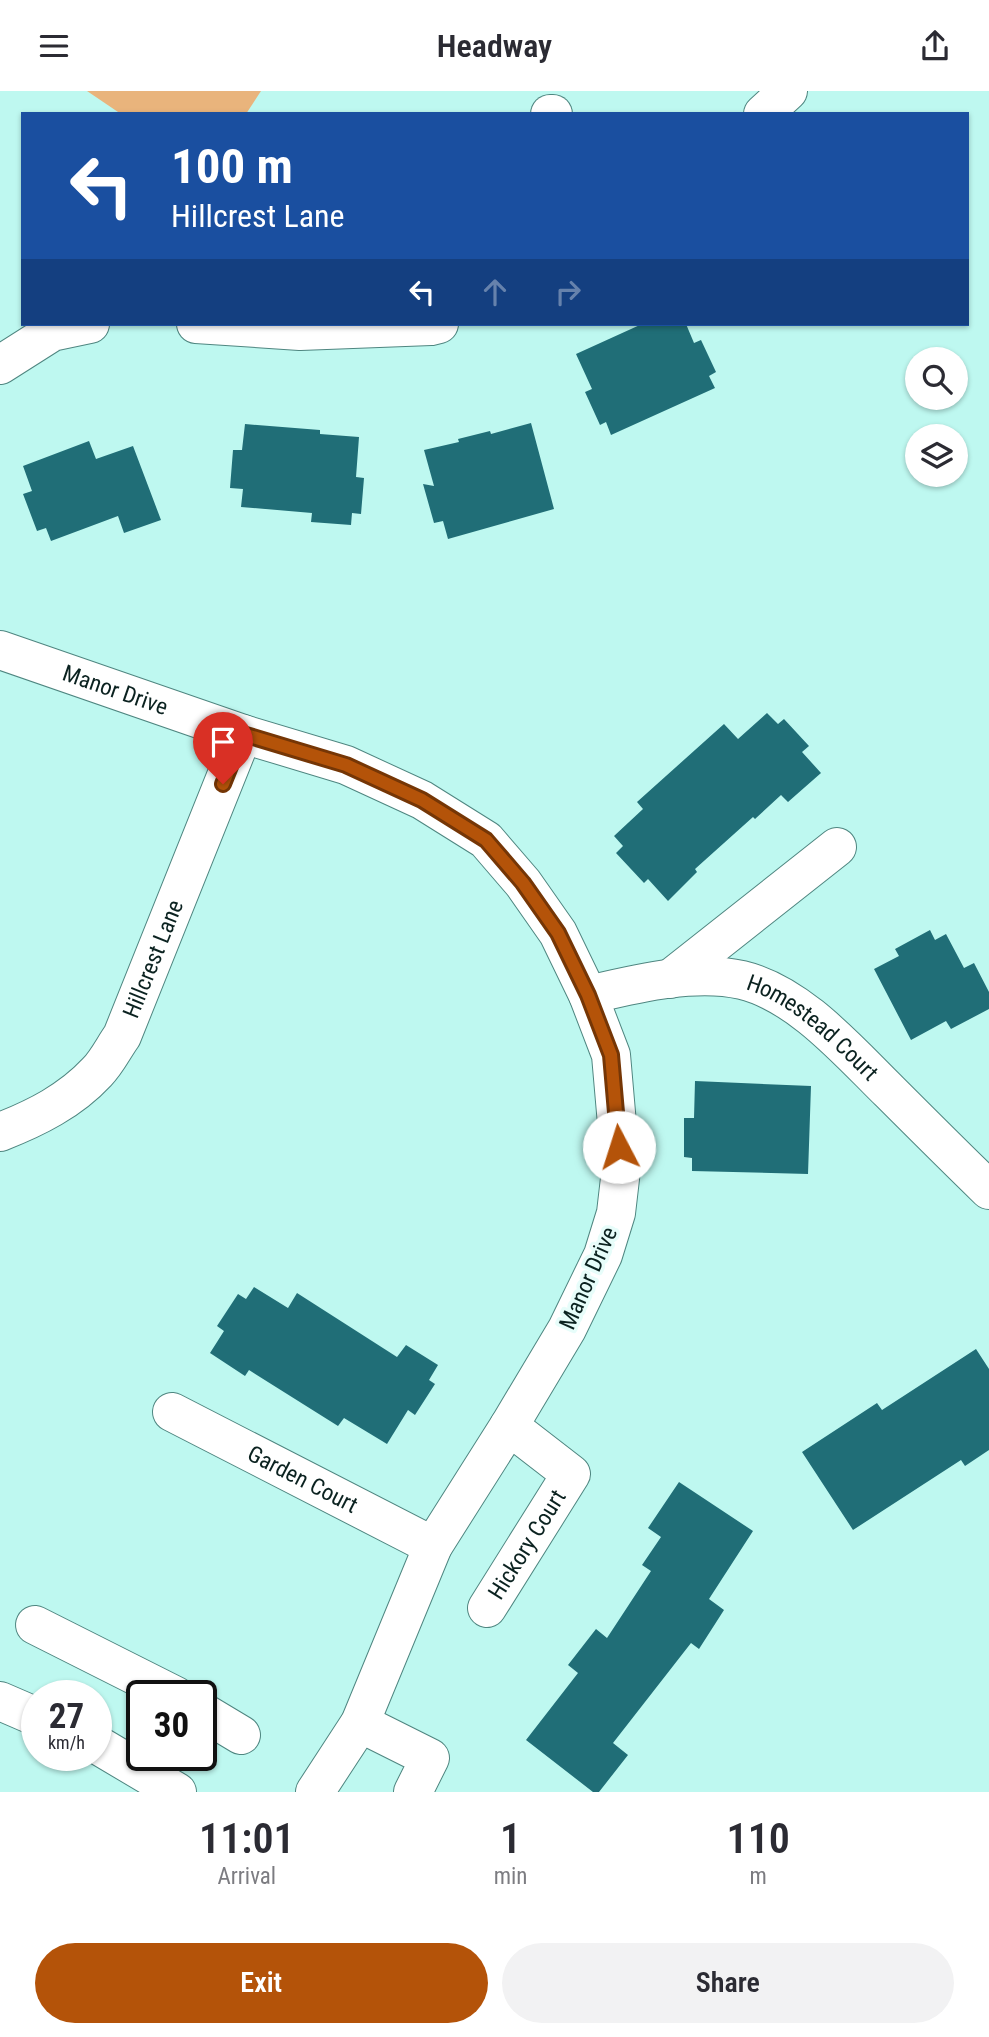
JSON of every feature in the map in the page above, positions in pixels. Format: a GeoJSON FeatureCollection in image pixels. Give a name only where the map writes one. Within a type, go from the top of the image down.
{"type":"FeatureCollection","features":[{"type":"Feature","properties":{"kind":"street"},"geometry":{"type":"LineString","coordinates":[[765,112],[788,91]]}},
{"type":"Feature","properties":{"kind":"street"},"geometry":{"type":"LineString","coordinates":[[0,365],[52,332],[80,326]]}},
{"type":"Feature","properties":{"kind":"street"},"geometry":{"type":"LineString","coordinates":[[226,326],[300,331],[347,326],[430,326]]}},
{"type":"Feature","properties":{"kind":"street","name":"Manor Drive"},"geometry":{"type":"LineString","coordinates":[[0,650],[243,734],[346,765],[422,800],[486,840],[523,883],[558,933],[588,995],[611,1055],[621,1170],[616,1213],[603,1255],[566,1329],[433,1546],[360,1723],[315,1792]]}},
{"type":"Feature","properties":{"kind":"street","name":"Hillcrest Lane"},"geometry":{"type":"LineString","coordinates":[[0,1132],[40,1116],[67,1099],[99,1071],[122,1036],[243,734]]}},
{"type":"Feature","properties":{"kind":"street"},"geometry":{"type":"LineString","coordinates":[[670,979],[837,847]]}},
{"type":"Feature","properties":{"kind":"street","name":"Homestead Court"},"geometry":{"type":"LineString","coordinates":[[588,995],[648,981],[697,977],[742,980],[783,997],[828,1032],[989,1190]]}},
{"type":"Feature","properties":{"kind":"street","name":"Garden Court"},"geometry":{"type":"LineString","coordinates":[[172,1412],[433,1546]]}},
{"type":"Feature","properties":{"kind":"street","name":"Hickory Court"},"geometry":{"type":"LineString","coordinates":[[487,1608],[571,1474],[509,1426]]}},
{"type":"Feature","properties":{"kind":"street"},"geometry":{"type":"LineString","coordinates":[[35,1625],[144,1680]]}},
{"type":"Feature","properties":{"kind":"street"},"geometry":{"type":"LineString","coordinates":[[0,1701],[21,1710]]}},
{"type":"Feature","properties":{"kind":"street"},"geometry":{"type":"LineString","coordinates":[[217,1720],[241,1735]]}},
{"type":"Feature","properties":{"kind":"street"},"geometry":{"type":"LineString","coordinates":[[360,1723],[430,1758],[413,1792]]}},
{"type":"Feature","properties":{"kind":"street"},"geometry":{"type":"LineString","coordinates":[[112,1754],[177,1792]]}},
{"type":"Feature","properties":{"kind":"shaded area"},"geometry":{"type":"Polygon","coordinates":[[[87,91],[261,91],[247,112],[118,112],[87,91]]]}},
{"type":"Feature","properties":{"kind":"building"},"geometry":{"type":"Polygon","coordinates":[[[638,326],[687,326],[694,343],[701,340],[716,372],[709,376],[715,388],[611,435],[606,422],[600,425],[585,392],[592,389],[576,354],[638,326]]]}},
{"type":"Feature","properties":{"kind":"building"},"geometry":{"type":"Polygon","coordinates":[[[531,423],[554,509],[448,539],[443,521],[434,523],[423,484],[434,486],[424,450],[459,442],[458,439],[490,431],[491,434],[531,423]]]}},
{"type":"Feature","properties":{"kind":"building"},"geometry":{"type":"Polygon","coordinates":[[[245,424],[320,430],[320,434],[359,437],[356,477],[364,478],[361,514],[352,513],[351,525],[311,522],[312,513],[241,507],[243,489],[230,488],[233,450],[242,450],[245,424]]]}},
{"type":"Feature","properties":{"kind":"building"},"geometry":{"type":"Polygon","coordinates":[[[89,441],[96,459],[133,446],[161,520],[124,533],[118,516],[51,541],[46,528],[37,531],[23,494],[32,491],[23,466],[89,441]]]}},
{"type":"Feature","properties":{"kind":"building"},"geometry":{"type":"Polygon","coordinates":[[[767,713],[778,724],[784,719],[809,746],[802,752],[821,773],[788,802],[781,795],[755,819],[753,817],[695,869],[697,872],[668,901],[648,879],[644,883],[616,853],[623,846],[614,836],[643,809],[637,802],[724,724],[738,739],[767,713]]]}},
{"type":"Feature","properties":{"kind":"building"},"geometry":{"type":"Polygon","coordinates":[[[930,930],[935,940],[946,934],[964,968],[974,963],[989,992],[989,1009],[951,1029],[946,1021],[911,1040],[874,969],[899,956],[895,949],[930,930]]]}},
{"type":"Feature","properties":{"kind":"building"},"geometry":{"type":"Polygon","coordinates":[[[695,1081],[811,1086],[808,1174],[692,1171],[692,1158],[684,1157],[684,1118],[694,1118],[695,1081]]]}},
{"type":"Feature","properties":{"kind":"building"},"geometry":{"type":"Polygon","coordinates":[[[254,1287],[288,1308],[297,1293],[397,1357],[406,1345],[438,1365],[429,1380],[435,1384],[415,1415],[408,1410],[387,1444],[344,1418],[338,1426],[249,1370],[245,1376],[210,1353],[224,1331],[217,1326],[238,1294],[246,1299],[254,1287]]]}},
{"type":"Feature","properties":{"kind":"building"},"geometry":{"type":"Polygon","coordinates":[[[976,1349],[989,1369],[989,1450],[965,1466],[961,1460],[853,1530],[802,1452],[877,1403],[882,1410],[976,1349]]]}},
{"type":"Feature","properties":{"kind":"building"},"geometry":{"type":"Polygon","coordinates":[[[679,1482],[753,1531],[709,1599],[724,1610],[699,1649],[691,1643],[613,1743],[628,1755],[599,1792],[593,1792],[526,1740],[578,1673],[568,1665],[596,1629],[607,1638],[651,1571],[642,1565],[661,1537],[648,1528],[679,1482]]]}},
{"type":"Feature","properties":{"kind":"route"},"geometry":{"type":"LineString","coordinates":[[223,784],[243,734],[346,765],[422,800],[486,840],[523,883],[558,933],[588,995],[611,1055],[619,1147]]}}]}
